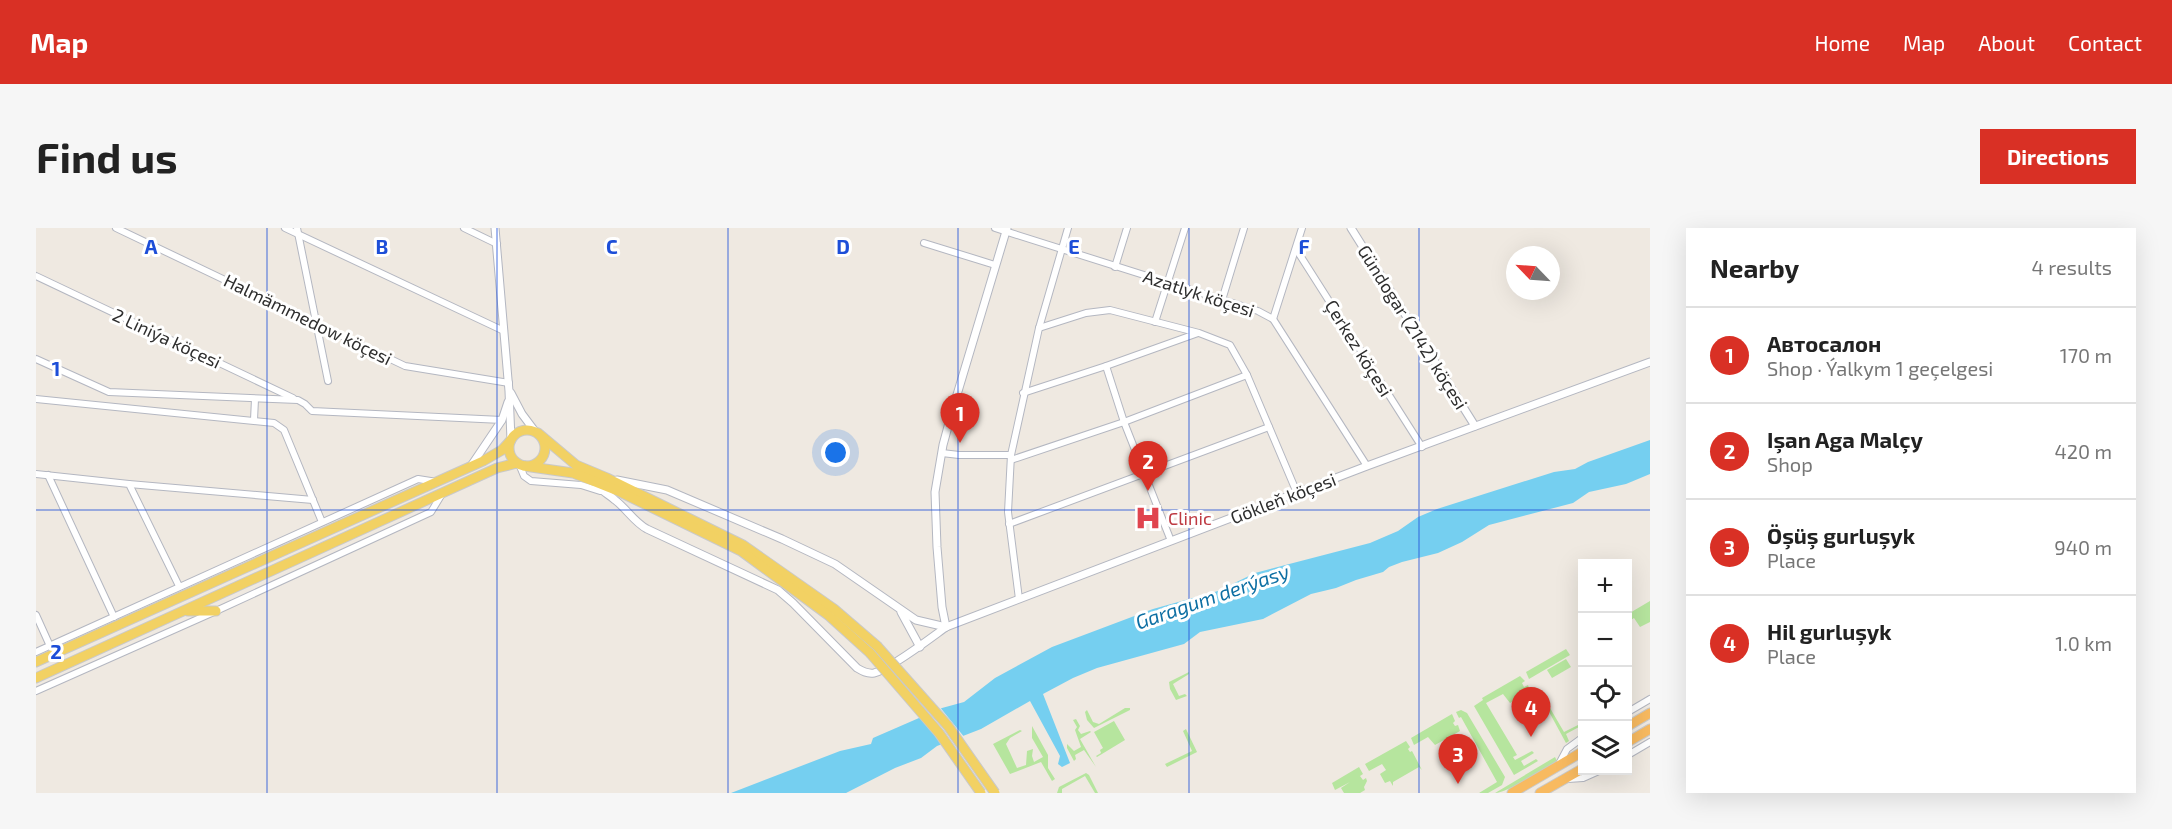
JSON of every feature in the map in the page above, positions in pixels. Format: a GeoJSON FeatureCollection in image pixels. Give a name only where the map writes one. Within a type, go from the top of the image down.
{"type":"FeatureCollection","features":[{"type":"Feature","properties":{"kind":"highway"},"geometry":{"type":"LineString","coordinates":[[1632,724],[1650,713]]}},
{"type":"Feature","properties":{"kind":"highway"},"geometry":{"type":"LineString","coordinates":[[1632,740],[1650,729]]}},
{"type":"Feature","properties":{"kind":"highway"},"geometry":{"type":"LineString","coordinates":[[1512,793],[1578,754]]}},
{"type":"Feature","properties":{"kind":"highway"},"geometry":{"type":"LineString","coordinates":[[1540,793],[1578,771]]}},
{"type":"Feature","properties":{"kind":"main road"},"geometry":{"type":"LineString","coordinates":[[36,662],[471,466],[502,450],[518,432],[529,429],[536,431],[576,465],[743,544],[834,609],[948,726],[995,793]]}},
{"type":"Feature","properties":{"kind":"main road"},"geometry":{"type":"LineString","coordinates":[[36,678],[497,468],[536,464],[544,455],[545,442],[536,431]]}},
{"type":"Feature","properties":{"kind":"main road"},"geometry":{"type":"LineString","coordinates":[[511,440],[509,451],[520,464],[573,473],[594,481],[741,551],[828,615],[873,650],[928,718],[981,793]]}},
{"type":"Feature","properties":{"kind":"main road"},"geometry":{"type":"LineString","coordinates":[[186,610],[216,611]]}},
{"type":"Feature","properties":{"kind":"street","name":"Halmämmedow köçesi"},"geometry":{"type":"LineString","coordinates":[[116,228],[405,366],[509,387]]}},
{"type":"Feature","properties":{"kind":"street"},"geometry":{"type":"LineString","coordinates":[[285,228],[297,231],[504,331]]}},
{"type":"Feature","properties":{"kind":"street"},"geometry":{"type":"LineString","coordinates":[[464,228],[497,244]]}},
{"type":"Feature","properties":{"kind":"street"},"geometry":{"type":"LineString","coordinates":[[495,228],[509,387],[511,440]]}},
{"type":"Feature","properties":{"kind":"street","name":"Azatlyk köçesi"},"geometry":{"type":"LineString","coordinates":[[995,228],[1258,311],[1273,320],[1367,466]]}},
{"type":"Feature","properties":{"kind":"street"},"geometry":{"type":"LineString","coordinates":[[1019,599],[1008,512],[1011,457],[1023,393],[1039,328],[1068,228]]}},
{"type":"Feature","properties":{"kind":"street"},"geometry":{"type":"LineString","coordinates":[[1115,267],[1127,228]]}},
{"type":"Feature","properties":{"kind":"street"},"geometry":{"type":"LineString","coordinates":[[1155,322],[1185,228]]}},
{"type":"Feature","properties":{"kind":"street"},"geometry":{"type":"LineString","coordinates":[[1222,300],[1245,228]]}},
{"type":"Feature","properties":{"kind":"street"},"geometry":{"type":"LineString","coordinates":[[1273,320],[1302,228]]}},
{"type":"Feature","properties":{"kind":"street","name":"Gündogar (2142) köçesi"},"geometry":{"type":"LineString","coordinates":[[1351,228],[1475,426]]}},
{"type":"Feature","properties":{"kind":"street"},"geometry":{"type":"LineString","coordinates":[[607,478],[667,490],[782,539],[836,564],[916,620],[946,627],[936,537],[935,492],[942,453],[961,380],[1006,230]]}},
{"type":"Feature","properties":{"kind":"street"},"geometry":{"type":"LineString","coordinates":[[297,231],[328,381]]}},
{"type":"Feature","properties":{"kind":"street"},"geometry":{"type":"LineString","coordinates":[[924,243],[995,265]]}},
{"type":"Feature","properties":{"kind":"street","name":"Çerkez köçesi"},"geometry":{"type":"LineString","coordinates":[[1296,249],[1422,447]]}},
{"type":"Feature","properties":{"kind":"street","name":"2 Liniýa köçesi"},"geometry":{"type":"LineString","coordinates":[[36,276],[298,400],[312,411],[502,420]]}},
{"type":"Feature","properties":{"kind":"street"},"geometry":{"type":"LineString","coordinates":[[1039,328],[1086,313],[1110,310],[1198,333],[1230,345],[1247,375],[1297,493]]}},
{"type":"Feature","properties":{"kind":"street"},"geometry":{"type":"LineString","coordinates":[[1023,393],[1198,333]]}},
{"type":"Feature","properties":{"kind":"street"},"geometry":{"type":"LineString","coordinates":[[36,359],[109,392],[298,400]]}},
{"type":"Feature","properties":{"kind":"street","name":"Gökleň köçesi"},"geometry":{"type":"LineString","coordinates":[[600,491],[616,500],[638,524],[778,590],[794,603],[856,668],[864,672],[876,673],[946,627],[1367,466],[1650,362]]}},
{"type":"Feature","properties":{"kind":"street"},"geometry":{"type":"LineString","coordinates":[[1106,366],[1124,422],[1171,541]]}},
{"type":"Feature","properties":{"kind":"street"},"geometry":{"type":"LineString","coordinates":[[942,453],[1011,457],[1124,422],[1247,375]]}},
{"type":"Feature","properties":{"kind":"street"},"geometry":{"type":"LineString","coordinates":[[471,466],[502,420],[507,409],[509,387]]}},
{"type":"Feature","properties":{"kind":"street"},"geometry":{"type":"LineString","coordinates":[[509,387],[522,414],[536,431]]}},
{"type":"Feature","properties":{"kind":"street"},"geometry":{"type":"LineString","coordinates":[[36,399],[274,423],[284,430],[322,522]]}},
{"type":"Feature","properties":{"kind":"street"},"geometry":{"type":"LineString","coordinates":[[254,420],[255,399]]}},
{"type":"Feature","properties":{"kind":"street"},"geometry":{"type":"LineString","coordinates":[[1009,524],[1269,427]]}},
{"type":"Feature","properties":{"kind":"street"},"geometry":{"type":"LineString","coordinates":[[520,464],[524,476],[531,481],[581,485],[600,491]]}},
{"type":"Feature","properties":{"kind":"street"},"geometry":{"type":"LineString","coordinates":[[36,474],[313,500]]}},
{"type":"Feature","properties":{"kind":"street"},"geometry":{"type":"LineString","coordinates":[[48,475],[114,617]]}},
{"type":"Feature","properties":{"kind":"street"},"geometry":{"type":"LineString","coordinates":[[36,652],[418,479],[437,482]]}},
{"type":"Feature","properties":{"kind":"street"},"geometry":{"type":"LineString","coordinates":[[594,481],[600,491]]}},
{"type":"Feature","properties":{"kind":"street"},"geometry":{"type":"LineString","coordinates":[[129,484],[179,586]]}},
{"type":"Feature","properties":{"kind":"street"},"geometry":{"type":"LineString","coordinates":[[36,691],[431,512],[442,494]]}},
{"type":"Feature","properties":{"kind":"street"},"geometry":{"type":"LineString","coordinates":[[901,611],[920,646]]}},
{"type":"Feature","properties":{"kind":"street"},"geometry":{"type":"LineString","coordinates":[[36,615],[50,646]]}},
{"type":"Feature","properties":{"kind":"street"},"geometry":{"type":"LineString","coordinates":[[1632,710],[1650,699]]}},
{"type":"Feature","properties":{"kind":"street"},"geometry":{"type":"LineString","coordinates":[[1557,767],[1567,749],[1578,741]]}},
{"type":"Feature","properties":{"kind":"street"},"geometry":{"type":"LineString","coordinates":[[1632,753],[1650,742]]}},
{"type":"Feature","properties":{"kind":"street"},"geometry":{"type":"LineString","coordinates":[[1565,779],[1591,775]]}},
{"type":"Feature","properties":{"kind":"green space"},"geometry":{"type":"Polygon","coordinates":[[[1650,601],[1650,622],[1640,627],[1634,618],[1632,619],[1632,612],[1650,601]]]}},
{"type":"Feature","properties":{"kind":"green space"},"geometry":{"type":"Polygon","coordinates":[[[1566,649],[1570,655],[1529,679],[1526,672],[1566,649]]]}},
{"type":"Feature","properties":{"kind":"green space"},"geometry":{"type":"Polygon","coordinates":[[[1566,659],[1571,667],[1552,678],[1547,670],[1566,659]]]}},
{"type":"Feature","properties":{"kind":"green space"},"geometry":{"type":"Polygon","coordinates":[[[1189,672],[1173,684],[1179,696],[1185,694],[1187,696],[1176,700],[1169,682],[1189,672]]]}},
{"type":"Feature","properties":{"kind":"green space"},"geometry":{"type":"Polygon","coordinates":[[[1520,676],[1525,681],[1522,683],[1524,687],[1528,685],[1528,693],[1510,703],[1503,694],[1486,703],[1517,755],[1513,757],[1515,760],[1532,751],[1534,753],[1521,761],[1524,766],[1536,759],[1538,761],[1514,775],[1474,706],[1483,700],[1482,698],[1520,676]]]}},
{"type":"Feature","properties":{"kind":"green space"},"geometry":{"type":"Polygon","coordinates":[[[1543,696],[1564,732],[1578,725],[1578,728],[1566,734],[1569,741],[1566,743],[1541,697],[1543,696]]]}},
{"type":"Feature","properties":{"kind":"green space"},"geometry":{"type":"Polygon","coordinates":[[[1125,708],[1130,708],[1130,710],[1094,728],[1087,720],[1085,712],[1087,710],[1093,722],[1099,724],[1125,708]]]}},
{"type":"Feature","properties":{"kind":"green space"},"geometry":{"type":"Polygon","coordinates":[[[1461,710],[1467,713],[1505,777],[1502,785],[1488,793],[1479,793],[1497,782],[1456,712],[1461,710]]]}},
{"type":"Feature","properties":{"kind":"green space"},"geometry":{"type":"Polygon","coordinates":[[[1452,714],[1455,721],[1453,723],[1455,726],[1458,725],[1460,731],[1435,745],[1428,737],[1414,745],[1411,738],[1452,714]]]}},
{"type":"Feature","properties":{"kind":"green space"},"geometry":{"type":"Polygon","coordinates":[[[1076,719],[1081,734],[1091,732],[1080,739],[1096,767],[1084,750],[1075,755],[1074,761],[1067,748],[1067,744],[1074,751],[1081,747],[1075,730],[1077,727],[1073,720],[1076,719]]]}},
{"type":"Feature","properties":{"kind":"green space"},"geometry":{"type":"Polygon","coordinates":[[[1114,721],[1125,740],[1097,757],[1103,748],[1094,732],[1114,721]]]}},
{"type":"Feature","properties":{"kind":"green space"},"geometry":{"type":"Polygon","coordinates":[[[1032,726],[1048,755],[1048,768],[1055,779],[1052,781],[1041,762],[1010,774],[993,744],[1020,730],[1022,731],[1010,738],[1006,744],[1017,768],[1026,765],[1027,751],[1033,749],[1034,762],[1043,757],[1032,738],[1032,726]]]}},
{"type":"Feature","properties":{"kind":"green space"},"geometry":{"type":"Polygon","coordinates":[[[1186,729],[1197,752],[1167,767],[1165,764],[1192,751],[1183,731],[1186,729]]]}},
{"type":"Feature","properties":{"kind":"green space"},"geometry":{"type":"Polygon","coordinates":[[[1406,741],[1410,747],[1408,749],[1412,751],[1422,770],[1419,767],[1393,782],[1393,786],[1390,781],[1385,783],[1380,774],[1386,770],[1382,764],[1369,771],[1365,764],[1406,741]]]}},
{"type":"Feature","properties":{"kind":"green space"},"geometry":{"type":"Polygon","coordinates":[[[1555,757],[1557,761],[1509,789],[1495,793],[1555,757]]]}},
{"type":"Feature","properties":{"kind":"green space"},"geometry":{"type":"Polygon","coordinates":[[[1359,767],[1363,774],[1360,776],[1363,780],[1366,778],[1367,781],[1365,790],[1360,793],[1344,793],[1341,788],[1350,782],[1335,790],[1332,783],[1359,767]]]}},
{"type":"Feature","properties":{"kind":"green space"},"geometry":{"type":"Polygon","coordinates":[[[1086,773],[1098,793],[1095,793],[1085,776],[1062,789],[1062,793],[1057,793],[1059,787],[1086,773]]]}},
{"type":"Feature","properties":{"kind":"water","name":"Garagum derýasy"},"geometry":{"type":"Polygon","coordinates":[[[1650,440],[1650,474],[1626,484],[1589,492],[1573,503],[1489,525],[1462,542],[1438,553],[1402,562],[1383,572],[1311,594],[1263,619],[1200,632],[1184,644],[1097,668],[1043,694],[1070,763],[1062,767],[1058,764],[1060,756],[1030,701],[981,729],[937,746],[921,758],[895,768],[846,793],[731,793],[840,751],[871,744],[873,738],[942,708],[964,702],[995,678],[1052,647],[1153,609],[1218,591],[1255,573],[1370,543],[1398,531],[1418,517],[1437,509],[1554,472],[1575,469],[1588,462],[1650,440]]]}},
{"type":"Feature","properties":{"kind":"pier"},"geometry":{"type":"Polygon","coordinates":[[[939,706],[965,738],[944,746],[919,716],[939,706]]]}},
{"type":"Feature","properties":{"kind":"place","name":"Автосалон"},"geometry":{"type":"Point","coordinates":[960,443]}},
{"type":"Feature","properties":{"kind":"place","name":"Işan Aga Malçy"},"geometry":{"type":"Point","coordinates":[1148,491]}},
{"type":"Feature","properties":{"kind":"place","name":"Clinic"},"geometry":{"type":"Point","coordinates":[1148,518]}},
{"type":"Feature","properties":{"kind":"place","name":"Hil gurluşyk"},"geometry":{"type":"Point","coordinates":[1531,737]}},
{"type":"Feature","properties":{"kind":"place","name":"Öşüş gurluşyk"},"geometry":{"type":"Point","coordinates":[1458,784]}}]}
